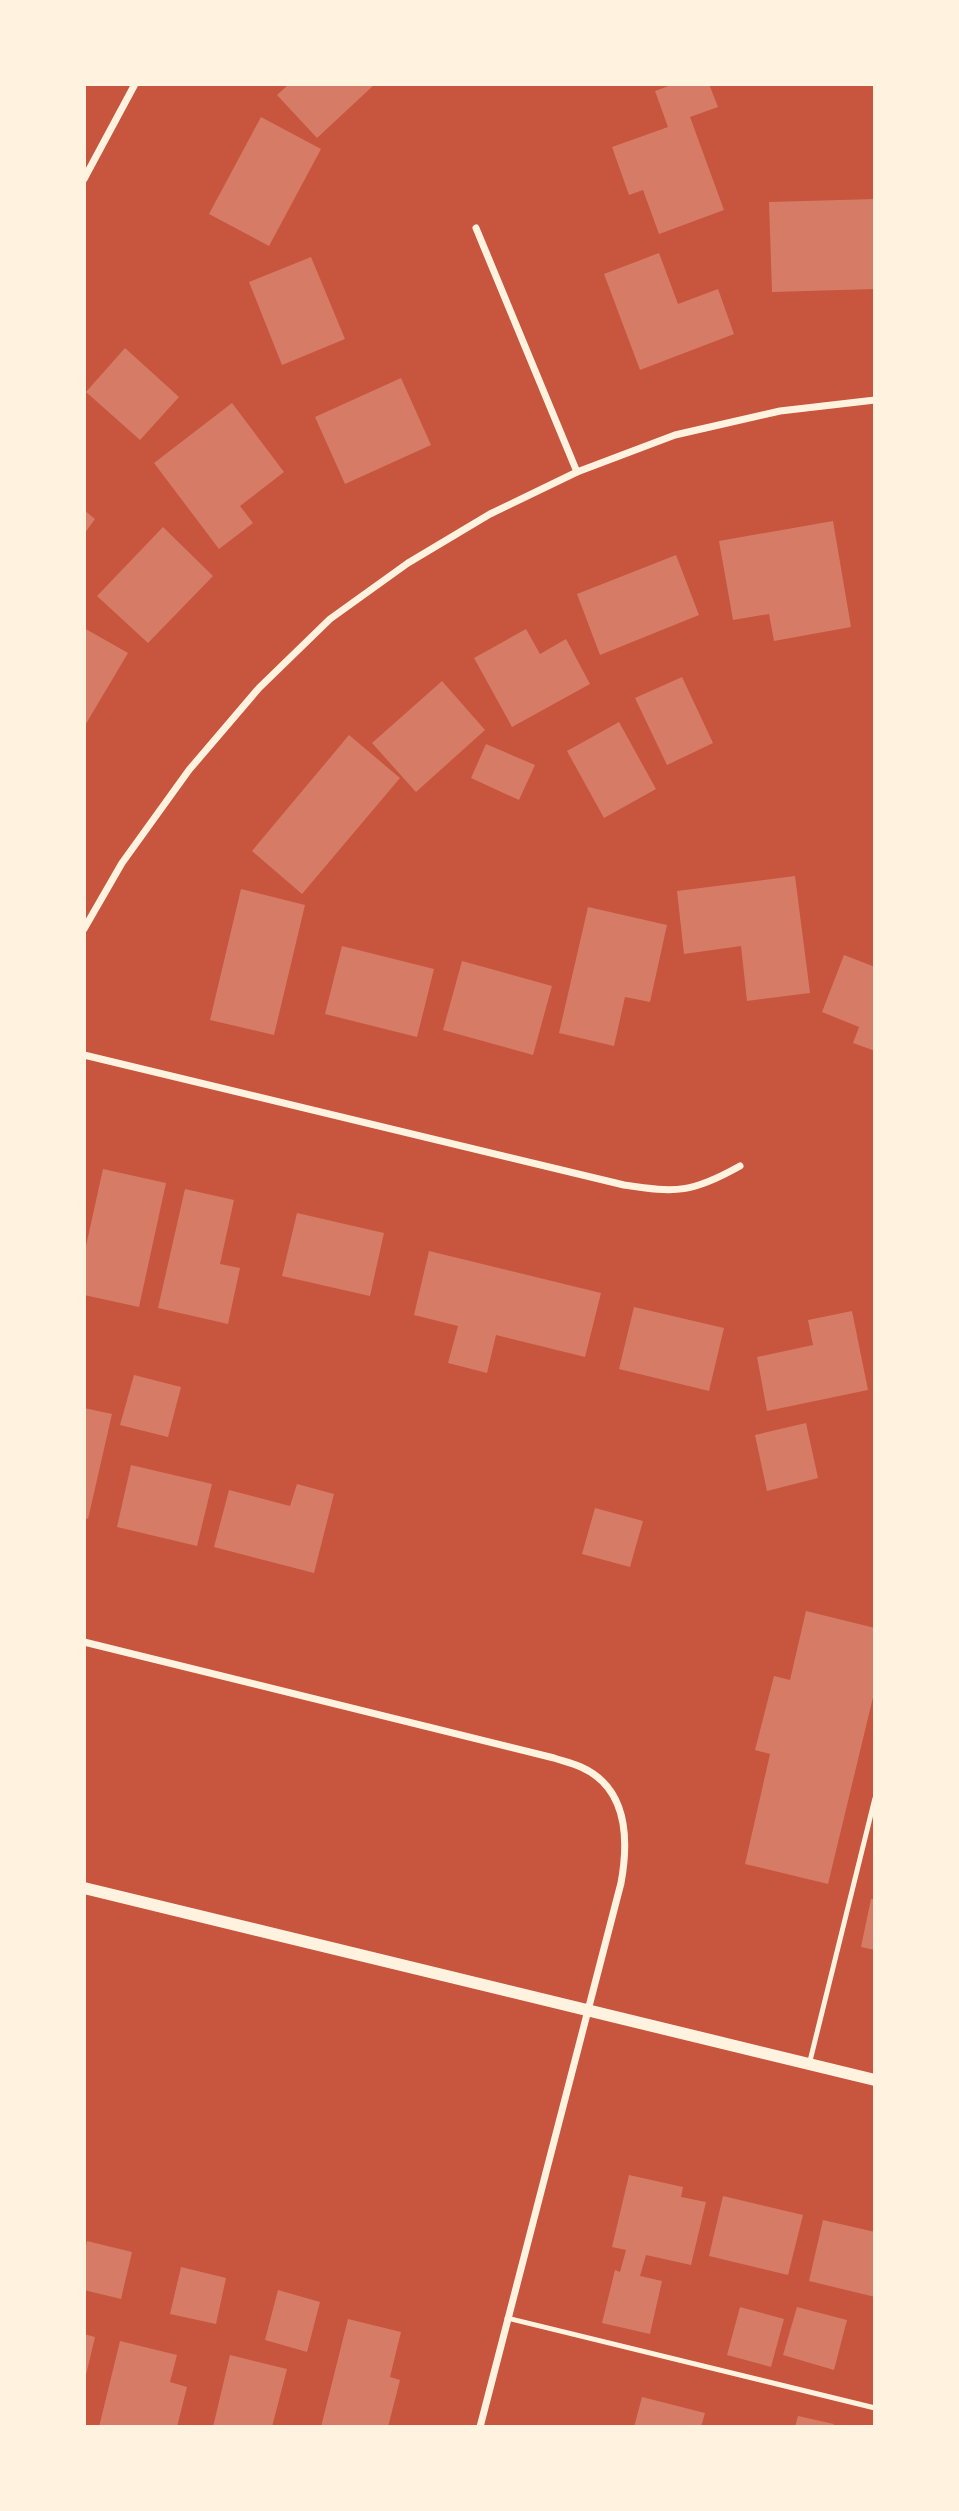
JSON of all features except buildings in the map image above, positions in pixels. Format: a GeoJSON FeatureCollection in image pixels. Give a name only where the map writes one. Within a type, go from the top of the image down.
{"type":"FeatureCollection","features":[{"type":"Feature","properties":{"kind":"street"},"geometry":{"type":"LineString","coordinates":[[84,179],[135,84]]}},
{"type":"Feature","properties":{"kind":"street"},"geometry":{"type":"LineString","coordinates":[[476,228],[577,472]]}},
{"type":"Feature","properties":{"kind":"street"},"geometry":{"type":"LineString","coordinates":[[84,929],[122,863],[188,770],[259,688],[330,619],[408,563],[490,514],[577,472],[675,435],[780,411],[875,400]]}},
{"type":"Feature","properties":{"kind":"street"},"geometry":{"type":"LineString","coordinates":[[84,1055],[624,1185],[658,1190],[689,1189],[714,1181],[740,1167]]}},
{"type":"Feature","properties":{"kind":"street"},"geometry":{"type":"LineString","coordinates":[[84,1642],[582,1767],[600,1780],[616,1800],[625,1827],[625,1857],[621,1883],[480,2427]]}},
{"type":"Feature","properties":{"kind":"street"},"geometry":{"type":"LineString","coordinates":[[84,1888],[875,2080]]}},
{"type":"Feature","properties":{"kind":"lane"},"geometry":{"type":"LineString","coordinates":[[809,2064],[875,1798]]}},
{"type":"Feature","properties":{"kind":"lane"},"geometry":{"type":"LineString","coordinates":[[508,2319],[875,2408]]}}]}
